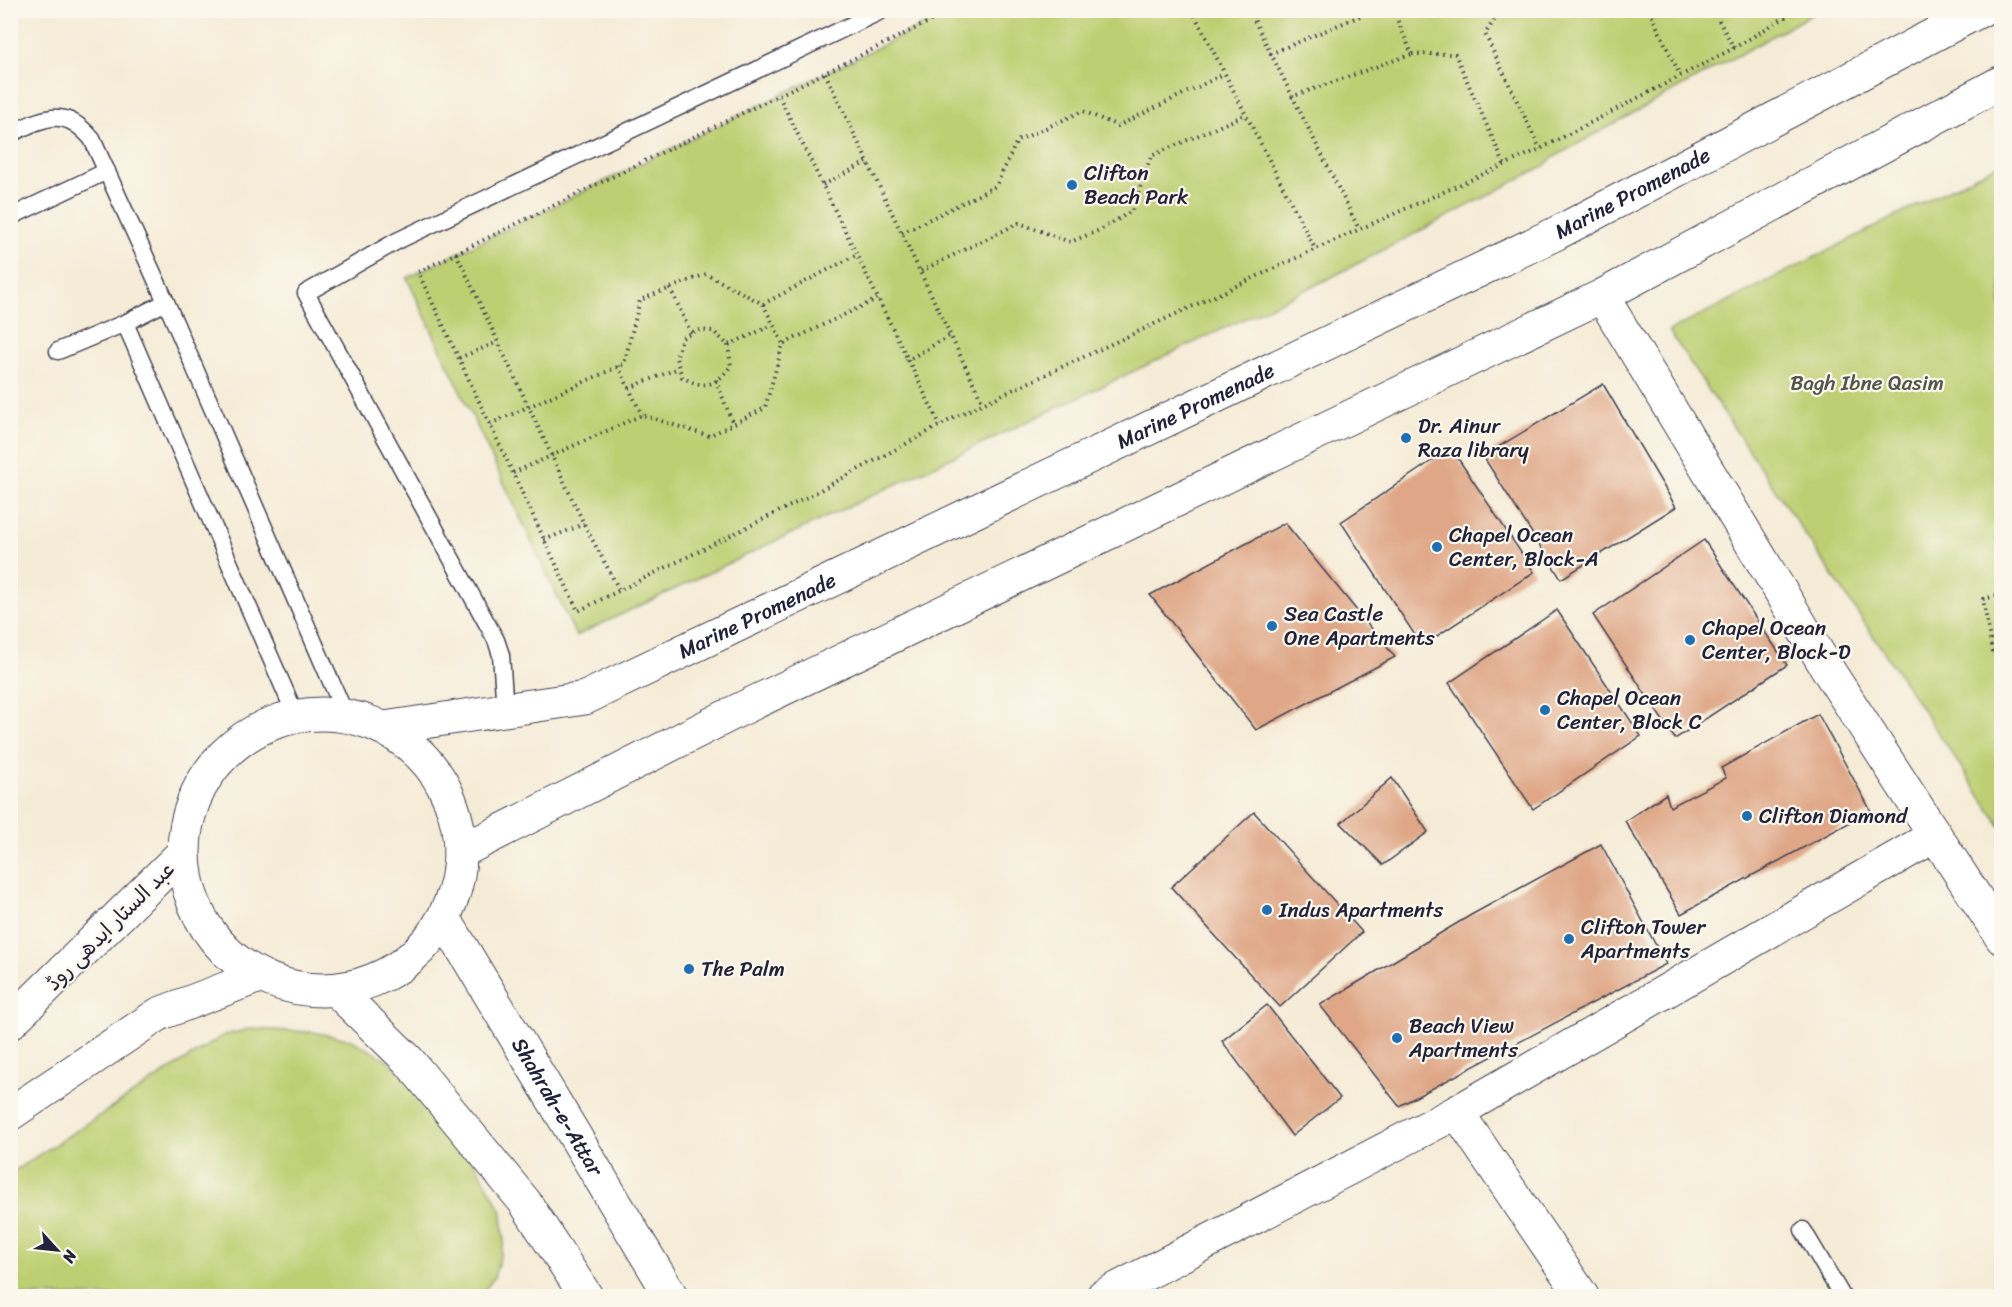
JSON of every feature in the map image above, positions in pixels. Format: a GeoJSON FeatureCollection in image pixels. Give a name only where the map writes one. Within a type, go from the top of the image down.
{"type":"FeatureCollection","features":[{"type":"Feature","properties":{"kind":"main road","name":"Marine Promenade"},"geometry":{"type":"LineString","coordinates":[[384,728],[585,698],[1557,233],[1981,10]]}},
{"type":"Feature","properties":{"kind":"main road"},"geometry":{"type":"LineString","coordinates":[[460,852],[750,705],[1602,296],[2001,82]]}},
{"type":"Feature","properties":{"kind":"main road"},"geometry":{"type":"LineString","coordinates":[[1602,296],[1830,673],[2001,938]]}},
{"type":"Feature","properties":{"kind":"main road"},"geometry":{"type":"LineString","coordinates":[[321,714],[346,716],[384,728],[416,750],[440,780],[455,815],[460,852],[456,887],[444,918],[416,953],[379,979],[336,990],[296,989],[258,976],[227,954],[203,926],[188,891],[183,853],[189,813],[206,777],[233,747],[263,727],[296,716],[321,714]]}},
{"type":"Feature","properties":{"kind":"main road"},"geometry":{"type":"LineString","coordinates":[[1103,1296],[1457,1112],[1934,836]]}},
{"type":"Feature","properties":{"kind":"main road","name":"عبد الستار ایدھی روڈ"},"geometry":{"type":"LineString","coordinates":[[10,1023],[183,853]]}},
{"type":"Feature","properties":{"kind":"main road","name":"Shahrah-e-Attar"},"geometry":{"type":"LineString","coordinates":[[444,918],[671,1296]]}},
{"type":"Feature","properties":{"kind":"main road"},"geometry":{"type":"LineString","coordinates":[[10,1113],[159,1014],[258,976]]}},
{"type":"Feature","properties":{"kind":"main road"},"geometry":{"type":"LineString","coordinates":[[336,990],[408,1060],[503,1174],[524,1201],[586,1296]]}},
{"type":"Feature","properties":{"kind":"main road"},"geometry":{"type":"LineString","coordinates":[[1457,1112],[1582,1296]]}},
{"type":"Feature","properties":{"kind":"lane"},"geometry":{"type":"LineString","coordinates":[[506,710],[501,655],[495,640],[306,293],[397,241],[883,10]]}},
{"type":"Feature","properties":{"kind":"lane"},"geometry":{"type":"LineString","coordinates":[[10,134],[48,117],[68,119],[81,126],[92,139],[166,302],[346,716]]}},
{"type":"Feature","properties":{"kind":"lane"},"geometry":{"type":"LineString","coordinates":[[10,217],[107,171]]}},
{"type":"Feature","properties":{"kind":"lane"},"geometry":{"type":"LineString","coordinates":[[58,351],[125,323],[166,302]]}},
{"type":"Feature","properties":{"kind":"lane"},"geometry":{"type":"LineString","coordinates":[[125,323],[296,716]]}},
{"type":"Feature","properties":{"kind":"lane"},"geometry":{"type":"LineString","coordinates":[[1803,1230],[1842,1296]]}},
{"type":"Feature","properties":{"kind":"path"},"geometry":{"type":"LineString","coordinates":[[952,10],[418,272],[578,611],[800,501],[940,425],[1315,249],[1540,149],[1734,48],[1797,10]]}},
{"type":"Feature","properties":{"kind":"path"},"geometry":{"type":"LineString","coordinates":[[1192,10],[1315,249]]}},
{"type":"Feature","properties":{"kind":"path"},"geometry":{"type":"LineString","coordinates":[[1249,10],[1359,229]]}},
{"type":"Feature","properties":{"kind":"path"},"geometry":{"type":"LineString","coordinates":[[1270,54],[1374,10]]}},
{"type":"Feature","properties":{"kind":"path"},"geometry":{"type":"LineString","coordinates":[[1393,10],[1412,54]]}},
{"type":"Feature","properties":{"kind":"path"},"geometry":{"type":"LineString","coordinates":[[1501,10],[1485,34],[1540,149]]}},
{"type":"Feature","properties":{"kind":"path"},"geometry":{"type":"LineString","coordinates":[[1649,10],[1680,75]]}},
{"type":"Feature","properties":{"kind":"path"},"geometry":{"type":"LineString","coordinates":[[1713,10],[1734,48]]}},
{"type":"Feature","properties":{"kind":"path"},"geometry":{"type":"LineString","coordinates":[[1291,97],[1412,54],[1455,54],[1505,166]]}},
{"type":"Feature","properties":{"kind":"path"},"geometry":{"type":"LineString","coordinates":[[825,73],[982,401]]}},
{"type":"Feature","properties":{"kind":"path"},"geometry":{"type":"LineString","coordinates":[[902,233],[996,186],[1017,141],[1083,111],[1118,126],[1224,74]]}},
{"type":"Feature","properties":{"kind":"path"},"geometry":{"type":"LineString","coordinates":[[779,96],[906,361],[940,425]]}},
{"type":"Feature","properties":{"kind":"path"},"geometry":{"type":"LineString","coordinates":[[921,271],[1019,223],[1070,242],[1101,230],[1132,211],[1151,156],[1245,115]]}},
{"type":"Feature","properties":{"kind":"path"},"geometry":{"type":"LineString","coordinates":[[822,185],[867,162]]}},
{"type":"Feature","properties":{"kind":"path"},"geometry":{"type":"LineString","coordinates":[[456,253],[584,524],[620,591]]}},
{"type":"Feature","properties":{"kind":"path"},"geometry":{"type":"LineString","coordinates":[[763,304],[856,255]]}},
{"type":"Feature","properties":{"kind":"path"},"geometry":{"type":"LineString","coordinates":[[490,424],[624,364],[640,300],[706,274],[763,304],[783,344],[765,408],[709,436],[642,416],[513,473]]}},
{"type":"Feature","properties":{"kind":"path"},"geometry":{"type":"LineString","coordinates":[[670,288],[692,333]]}},
{"type":"Feature","properties":{"kind":"path"},"geometry":{"type":"LineString","coordinates":[[783,344],[877,299]]}},
{"type":"Feature","properties":{"kind":"path"},"geometry":{"type":"LineString","coordinates":[[728,345],[773,325]]}},
{"type":"Feature","properties":{"kind":"path"},"geometry":{"type":"LineString","coordinates":[[697,330],[713,331],[728,345],[731,366],[716,380],[697,386],[682,377],[676,358],[682,338],[697,330]]}},
{"type":"Feature","properties":{"kind":"path"},"geometry":{"type":"LineString","coordinates":[[906,361],[951,335]]}},
{"type":"Feature","properties":{"kind":"path"},"geometry":{"type":"LineString","coordinates":[[459,358],[498,342]]}},
{"type":"Feature","properties":{"kind":"path"},"geometry":{"type":"LineString","coordinates":[[618,366],[642,416]]}},
{"type":"Feature","properties":{"kind":"path"},"geometry":{"type":"LineString","coordinates":[[629,388],[679,368]]}},
{"type":"Feature","properties":{"kind":"path"},"geometry":{"type":"LineString","coordinates":[[716,380],[733,424]]}},
{"type":"Feature","properties":{"kind":"path"},"geometry":{"type":"LineString","coordinates":[[544,540],[584,524]]}},
{"type":"Feature","properties":{"kind":"path"},"geometry":{"type":"LineString","coordinates":[[2001,595],[1983,599],[1994,656],[2001,654]]}},
{"type":"Feature","properties":{"kind":"green space"},"geometry":{"type":"Polygon","coordinates":[[[954,10],[1818,11],[1554,157],[1544,166],[1328,279],[576,636],[407,278],[954,10]]]}},
{"type":"Feature","properties":{"kind":"green space","name":"Bagh Ibne Qasim"},"geometry":{"type":"Polygon","coordinates":[[[2001,163],[2001,827],[1669,331],[2001,163]]]}},
{"type":"Feature","properties":{"kind":"green space"},"geometry":{"type":"Polygon","coordinates":[[[249,1029],[313,1032],[352,1040],[384,1058],[419,1086],[477,1166],[502,1212],[504,1243],[494,1278],[480,1296],[11,1296],[11,1173],[222,1036],[249,1029]]]}},
{"type":"Feature","properties":{"kind":"building","name":"Chapel Ocean Center, Block-A"},"geometry":{"type":"Polygon","coordinates":[[[1603,384],[1676,507],[1561,579],[1483,456],[1603,384]]]}},
{"type":"Feature","properties":{"kind":"building","name":"Chapel Ocean Center, Block-A"},"geometry":{"type":"Polygon","coordinates":[[[1451,448],[1534,572],[1422,646],[1341,522],[1451,448]]]}},
{"type":"Feature","properties":{"kind":"building","name":"Sea Castle One Apartments"},"geometry":{"type":"Polygon","coordinates":[[[1285,523],[1395,657],[1256,730],[1150,595],[1285,523]]]}},
{"type":"Feature","properties":{"kind":"building","name":"Chapel Ocean Center, Block-D"},"geometry":{"type":"Polygon","coordinates":[[[1704,540],[1787,665],[1675,739],[1593,615],[1704,540]]]}},
{"type":"Feature","properties":{"kind":"building","name":"Chapel Ocean Center, Block C"},"geometry":{"type":"Polygon","coordinates":[[[1557,610],[1641,736],[1533,809],[1449,683],[1557,610]]]}},
{"type":"Feature","properties":{"kind":"building","name":"Clifton Diamond"},"geometry":{"type":"Polygon","coordinates":[[[1818,714],[1871,811],[1681,914],[1625,821],[1666,794],[1670,807],[1726,778],[1721,768],[1818,714]]]}},
{"type":"Feature","properties":{"kind":"building"},"geometry":{"type":"Polygon","coordinates":[[[1392,778],[1428,832],[1383,865],[1341,823],[1392,778]]]}},
{"type":"Feature","properties":{"kind":"building","name":"Indus Apartments"},"geometry":{"type":"Polygon","coordinates":[[[1254,812],[1362,932],[1280,1007],[1171,887],[1254,812]]]}},
{"type":"Feature","properties":{"kind":"building"},"geometry":{"type":"Polygon","coordinates":[[[1601,844],[1666,964],[1399,1106],[1320,1005],[1471,915],[1601,844]]]}},
{"type":"Feature","properties":{"kind":"building"},"geometry":{"type":"Polygon","coordinates":[[[1267,1005],[1340,1098],[1292,1136],[1222,1041],[1267,1005]]]}},
{"type":"Feature","properties":{"kind":"place","name":"Clifton Beach Park"},"geometry":{"type":"Point","coordinates":[1072,185]}},
{"type":"Feature","properties":{"kind":"place","name":"Dr. Ainur Raza library"},"geometry":{"type":"Point","coordinates":[1406,438]}},
{"type":"Feature","properties":{"kind":"place","name":"Chapel Ocean Center, Block-A"},"geometry":{"type":"Point","coordinates":[1437,547]}},
{"type":"Feature","properties":{"kind":"place","name":"Sea Castle One Apartments"},"geometry":{"type":"Point","coordinates":[1272,626]}},
{"type":"Feature","properties":{"kind":"place","name":"Chapel Ocean Center, Block-D"},"geometry":{"type":"Point","coordinates":[1690,640]}},
{"type":"Feature","properties":{"kind":"place","name":"Chapel Ocean Center, Block C"},"geometry":{"type":"Point","coordinates":[1545,710]}},
{"type":"Feature","properties":{"kind":"place","name":"Clifton Diamond"},"geometry":{"type":"Point","coordinates":[1747,816]}},
{"type":"Feature","properties":{"kind":"place","name":"Indus Apartments"},"geometry":{"type":"Point","coordinates":[1267,910]}},
{"type":"Feature","properties":{"kind":"place","name":"Clifton Tower Apartments"},"geometry":{"type":"Point","coordinates":[1569,939]}},
{"type":"Feature","properties":{"kind":"place","name":"The Palm"},"geometry":{"type":"Point","coordinates":[689,969]}},
{"type":"Feature","properties":{"kind":"place","name":"Beach View Apartments"},"geometry":{"type":"Point","coordinates":[1397,1038]}}]}
